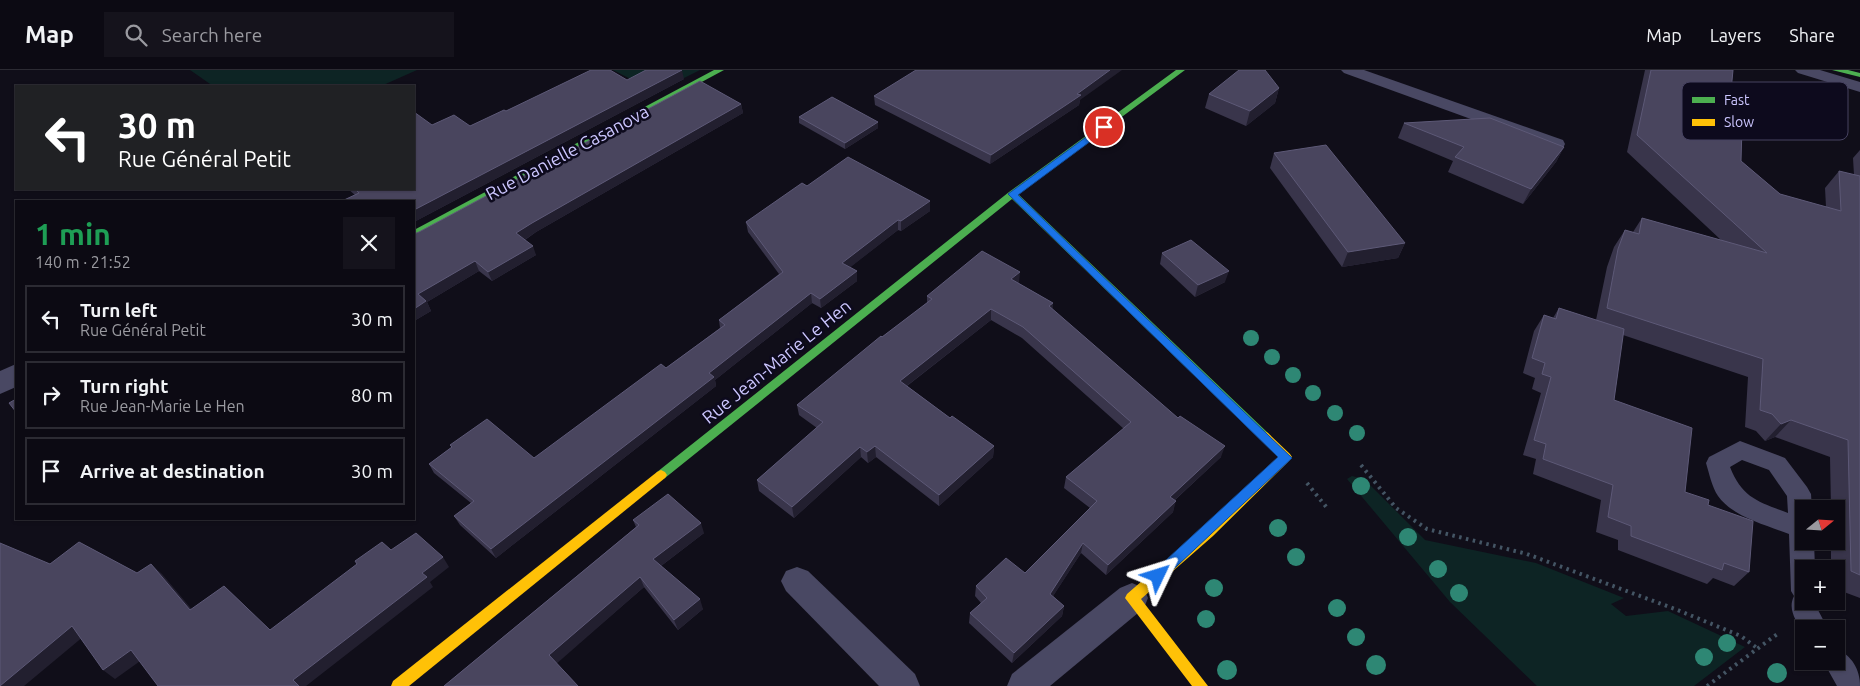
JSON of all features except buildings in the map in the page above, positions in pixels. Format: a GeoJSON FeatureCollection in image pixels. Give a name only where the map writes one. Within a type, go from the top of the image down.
{"type":"FeatureCollection","features":[{"type":"Feature","properties":{"kind":"street","name":"Rue Danielle Casanova"},"geometry":{"type":"LineString","coordinates":[[415,233],[720,70]]}},
{"type":"Feature","properties":{"kind":"street","name":"Rue Jean-Marie Le Hen"},"geometry":{"type":"LineString","coordinates":[[398,686],[1012,194],[1180,70]]}},
{"type":"Feature","properties":{"kind":"street"},"geometry":{"type":"LineString","coordinates":[[1836,70],[1860,75]]}},
{"type":"Feature","properties":{"kind":"street"},"geometry":{"type":"LineString","coordinates":[[1012,194],[1286,458],[1208,532],[1132,598],[1024,686]]}},
{"type":"Feature","properties":{"kind":"street"},"geometry":{"type":"LineString","coordinates":[[0,384],[15,375]]}},
{"type":"Feature","properties":{"kind":"street"},"geometry":{"type":"LineString","coordinates":[[797,581],[903,686]]}},
{"type":"Feature","properties":{"kind":"street"},"geometry":{"type":"LineString","coordinates":[[1132,598],[1201,686]]}},
{"type":"Feature","properties":{"kind":"lane"},"geometry":{"type":"LineString","coordinates":[[1349,70],[1556,144]]}},
{"type":"Feature","properties":{"kind":"lane"},"geometry":{"type":"LineString","coordinates":[[1803,70],[1843,82]]}},
{"type":"Feature","properties":{"kind":"lane"},"geometry":{"type":"LineString","coordinates":[[1848,83],[1860,87]]}},
{"type":"Feature","properties":{"kind":"lane"},"geometry":{"type":"LineString","coordinates":[[1842,670],[1853,686]]}},
{"type":"Feature","properties":{"kind":"path"},"geometry":{"type":"LineString","coordinates":[[1361,465],[1396,508],[1426,529],[1527,554],[1683,612],[1741,636],[1757,648]]}},
{"type":"Feature","properties":{"kind":"path"},"geometry":{"type":"LineString","coordinates":[[1707,686],[1806,610]]}},
{"type":"Feature","properties":{"kind":"green space"},"geometry":{"type":"Polygon","coordinates":[[[190,70],[417,70],[383,85],[212,85],[190,70]]]}},
{"type":"Feature","properties":{"kind":"green space"},"geometry":{"type":"Polygon","coordinates":[[[613,70],[700,70],[656,92],[613,70]]]}},
{"type":"Feature","properties":{"kind":"green space"},"geometry":{"type":"Polygon","coordinates":[[[1352,476],[1364,479],[1425,540],[1536,563],[1624,598],[1611,604],[1626,616],[1668,611],[1745,647],[1694,686],[1537,686],[1450,602],[1347,479],[1352,476]]]}},
{"type":"Feature","properties":{"kind":"traffic: fast"},"geometry":{"type":"LineString","coordinates":[[415,233],[720,70]]}},
{"type":"Feature","properties":{"kind":"traffic: fast"},"geometry":{"type":"LineString","coordinates":[[661,475],[1012,194],[1181,70]]}},
{"type":"Feature","properties":{"kind":"traffic: fast"},"geometry":{"type":"LineString","coordinates":[[1836,70],[1860,75]]}},
{"type":"Feature","properties":{"kind":"traffic: fast"},"geometry":{"type":"LineString","coordinates":[[1012,194],[1264,436]]}},
{"type":"Feature","properties":{"kind":"traffic: slow"},"geometry":{"type":"LineString","coordinates":[[1201,686],[1132,598],[1208,532],[1286,457],[1264,436]]}},
{"type":"Feature","properties":{"kind":"traffic: slow"},"geometry":{"type":"LineString","coordinates":[[398,686],[661,475]]}},
{"type":"Feature","properties":{"kind":"route"},"geometry":{"type":"LineString","coordinates":[[1104,127],[1012,194],[1286,458],[1208,532],[1158,576]]}}]}
